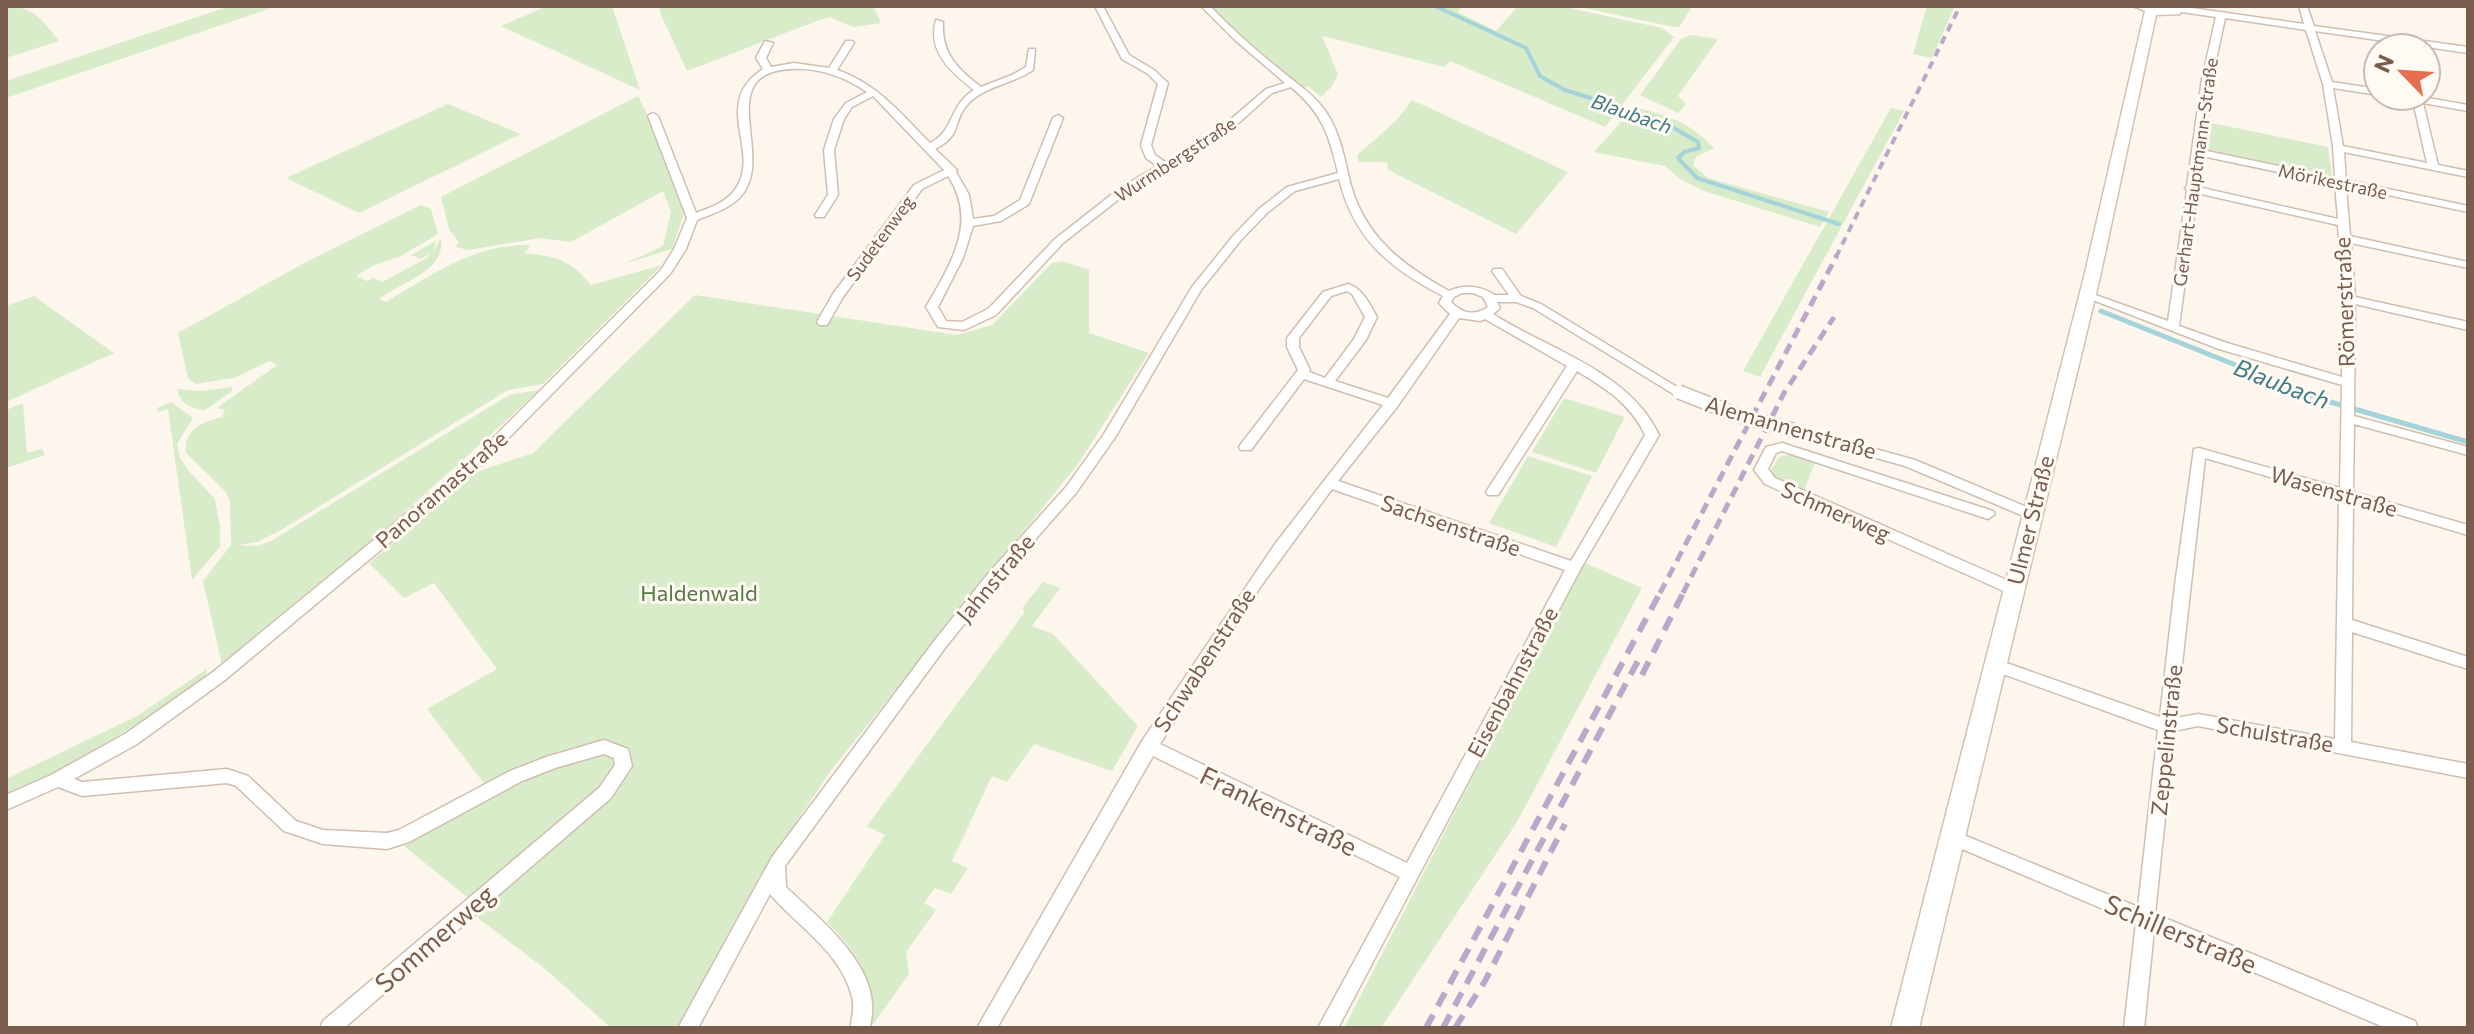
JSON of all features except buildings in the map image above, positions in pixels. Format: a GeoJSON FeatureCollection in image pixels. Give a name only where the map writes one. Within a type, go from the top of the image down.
{"type":"FeatureCollection","features":[{"type":"Feature","properties":{"kind":"main road","name":"Ulmer Straße"},"geometry":{"type":"LineString","coordinates":[[1905,1028],[2086,295],[2145,8],[2167,12],[2178,7]]}},
{"type":"Feature","properties":{"kind":"street","name":"Alemannenstraße"},"geometry":{"type":"LineString","coordinates":[[1205,6],[1312,101],[1325,118],[1363,230],[1380,250],[1405,271],[1449,295],[1460,290],[1474,290],[1492,299],[1517,298],[1537,306],[1679,392],[1740,416],[1910,463],[2031,514]]}},
{"type":"Feature","properties":{"kind":"street","name":"Römerstraße"},"geometry":{"type":"LineString","coordinates":[[2303,6],[2328,84],[2339,148],[2349,299],[2343,746]]}},
{"type":"Feature","properties":{"kind":"street"},"geometry":{"type":"LineString","coordinates":[[2178,7],[2221,16],[2468,50]]}},
{"type":"Feature","properties":{"kind":"street"},"geometry":{"type":"LineString","coordinates":[[1100,8],[1125,57],[1163,83],[1156,118],[1146,145],[1150,156],[1163,166]]}},
{"type":"Feature","properties":{"kind":"street","name":"Gerhart-Hauptmann-Straße"},"geometry":{"type":"LineString","coordinates":[[2173,328],[2190,188],[2207,79],[2221,16]]}},
{"type":"Feature","properties":{"kind":"street"},"geometry":{"type":"LineString","coordinates":[[939,22],[938,30],[947,63],[956,74],[981,91]]}},
{"type":"Feature","properties":{"kind":"street"},"geometry":{"type":"LineString","coordinates":[[653,116],[692,218],[720,207],[742,187],[748,164],[742,93],[751,80],[768,70],[761,58],[768,43]]}},
{"type":"Feature","properties":{"kind":"street"},"geometry":{"type":"LineString","coordinates":[[832,71],[849,43]]}},
{"type":"Feature","properties":{"kind":"street"},"geometry":{"type":"LineString","coordinates":[[929,148],[946,141],[952,134],[961,105],[981,91],[1009,82],[1030,68],[1032,51]]}},
{"type":"Feature","properties":{"kind":"street","name":"Wurmbergstraße"},"geometry":{"type":"LineString","coordinates":[[768,70],[802,66],[832,71],[874,92],[952,170],[967,206],[967,223],[958,258],[932,307],[942,324],[964,326],[992,312],[1059,241],[1124,190],[1219,135],[1269,91],[1291,84]]}},
{"type":"Feature","properties":{"kind":"street"},"geometry":{"type":"LineString","coordinates":[[2328,84],[2362,89]]}},
{"type":"Feature","properties":{"kind":"street"},"geometry":{"type":"LineString","coordinates":[[820,215],[833,195],[829,150],[839,119],[849,105],[874,92]]}},
{"type":"Feature","properties":{"kind":"street"},"geometry":{"type":"LineString","coordinates":[[2442,103],[2468,108]]}},
{"type":"Feature","properties":{"kind":"street"},"geometry":{"type":"LineString","coordinates":[[2420,112],[2433,167]]}},
{"type":"Feature","properties":{"kind":"street"},"geometry":{"type":"LineString","coordinates":[[967,223],[997,219],[1025,202],[1058,118]]}},
{"type":"Feature","properties":{"kind":"street"},"geometry":{"type":"LineString","coordinates":[[2339,148],[2468,174]]}},
{"type":"Feature","properties":{"kind":"street","name":"Mörikestraße"},"geometry":{"type":"LineString","coordinates":[[2198,152],[2468,209]]}},
{"type":"Feature","properties":{"kind":"street","name":"Sudetenweg"},"geometry":{"type":"LineString","coordinates":[[823,322],[837,296],[918,187],[952,170]]}},
{"type":"Feature","properties":{"kind":"street","name":"Jahnstraße"},"geometry":{"type":"LineString","coordinates":[[688,1028],[778,862],[940,644],[992,579],[1071,490],[1109,436],[1196,289],[1237,238],[1263,211],[1291,189],[1344,174]]}},
{"type":"Feature","properties":{"kind":"street"},"geometry":{"type":"LineString","coordinates":[[2190,188],[2342,223]]}},
{"type":"Feature","properties":{"kind":"street","name":"Panoramastraße"},"geometry":{"type":"LineString","coordinates":[[6,803],[57,780],[131,739],[205,687],[475,464],[666,272],[680,249],[692,218]]}},
{"type":"Feature","properties":{"kind":"street"},"geometry":{"type":"LineString","coordinates":[[2343,238],[2468,265]]}},
{"type":"Feature","properties":{"kind":"street","name":"Alemannenstraße"},"geometry":{"type":"LineString","coordinates":[[1498,271],[1517,298]]}},
{"type":"Feature","properties":{"kind":"street"},"geometry":{"type":"LineString","coordinates":[[1246,447],[1304,370],[1293,347],[1293,338],[1327,294],[1348,287],[1356,292],[1371,317],[1360,340],[1327,383]]}},
{"type":"Feature","properties":{"kind":"street"},"geometry":{"type":"LineString","coordinates":[[1449,295],[1447,307],[1456,314],[1472,318],[1487,315],[1494,308],[1492,299]]}},
{"type":"Feature","properties":{"kind":"street"},"geometry":{"type":"LineString","coordinates":[[2086,295],[2173,328],[2346,382]]}},
{"type":"Feature","properties":{"kind":"street"},"geometry":{"type":"LineString","coordinates":[[2349,299],[2468,326]]}},
{"type":"Feature","properties":{"kind":"street","name":"Schwabenstraße"},"geometry":{"type":"LineString","coordinates":[[987,1028],[1148,746],[1250,590],[1328,483],[1392,404],[1456,314]]}},
{"type":"Feature","properties":{"kind":"street"},"geometry":{"type":"LineString","coordinates":[[1487,315],[1574,365],[1493,492]]}},
{"type":"Feature","properties":{"kind":"street","name":"Eisenbahnstraße"},"geometry":{"type":"LineString","coordinates":[[1328,1028],[1574,568],[1652,435],[1649,424],[1630,400],[1574,365]]}},
{"type":"Feature","properties":{"kind":"street"},"geometry":{"type":"LineString","coordinates":[[1301,374],[1392,404]]}},
{"type":"Feature","properties":{"kind":"street"},"geometry":{"type":"LineString","coordinates":[[2346,411],[2468,451]]}},
{"type":"Feature","properties":{"kind":"street","name":"Schmerweg"},"geometry":{"type":"LineString","coordinates":[[1988,514],[1782,447],[1771,450],[1761,470],[1770,481],[2013,589]]}},
{"type":"Feature","properties":{"kind":"street","name":"Wasenstraße"},"geometry":{"type":"LineString","coordinates":[[2199,452],[2468,530]]}},
{"type":"Feature","properties":{"kind":"street","name":"Zeppelinstraße"},"geometry":{"type":"LineString","coordinates":[[2134,1028],[2199,452]]}},
{"type":"Feature","properties":{"kind":"street","name":"Sachsenstraße"},"geometry":{"type":"LineString","coordinates":[[1328,483],[1574,568]]}},
{"type":"Feature","properties":{"kind":"street"},"geometry":{"type":"LineString","coordinates":[[2343,623],[2468,663]]}},
{"type":"Feature","properties":{"kind":"street","name":"Schulstraße"},"geometry":{"type":"LineString","coordinates":[[1995,665],[2167,726],[2198,720],[2468,771]]}},
{"type":"Feature","properties":{"kind":"street","name":"Frankenstraße"},"geometry":{"type":"LineString","coordinates":[[1148,746],[1410,873]]}},
{"type":"Feature","properties":{"kind":"street","name":"Sommerweg"},"geometry":{"type":"LineString","coordinates":[[57,780],[82,789],[227,776],[242,781],[290,826],[349,841],[387,841],[403,837],[516,776],[552,762],[604,747],[622,754],[624,766],[605,793],[330,1028]]}},
{"type":"Feature","properties":{"kind":"street","name":"Schillerstraße"},"geometry":{"type":"LineString","coordinates":[[1954,838],[2408,1028]]}},
{"type":"Feature","properties":{"kind":"street"},"geometry":{"type":"LineString","coordinates":[[778,862],[777,890],[833,945],[851,970],[862,999],[860,1028]]}},
{"type":"Feature","properties":{"kind":"green space"},"geometry":{"type":"Polygon","coordinates":[[[6,6],[30,12],[59,41],[6,58],[6,6]]]}},
{"type":"Feature","properties":{"kind":"green space"},"geometry":{"type":"Polygon","coordinates":[[[230,6],[277,6],[6,98],[6,81],[230,6]]]}},
{"type":"Feature","properties":{"kind":"green space"},"geometry":{"type":"Polygon","coordinates":[[[547,6],[612,6],[640,90],[501,26],[547,6]]]}},
{"type":"Feature","properties":{"kind":"green space"},"geometry":{"type":"Polygon","coordinates":[[[659,6],[873,6],[881,23],[853,27],[830,17],[687,71],[659,6]]]}},
{"type":"Feature","properties":{"kind":"green space"},"geometry":{"type":"Polygon","coordinates":[[[1209,6],[1462,6],[1458,12],[1496,31],[1518,6],[1560,6],[1662,28],[1674,37],[1605,127],[1450,61],[1444,67],[1322,36],[1338,74],[1321,97],[1309,87],[1302,88],[1248,44],[1209,6]]]}},
{"type":"Feature","properties":{"kind":"green space"},"geometry":{"type":"Polygon","coordinates":[[[1574,6],[1692,6],[1680,26],[1674,27],[1574,6]]]}},
{"type":"Feature","properties":{"kind":"green space"},"geometry":{"type":"Polygon","coordinates":[[[1927,6],[1955,6],[1932,58],[1913,54],[1927,6]]]}},
{"type":"Feature","properties":{"kind":"green space"},"geometry":{"type":"Polygon","coordinates":[[[1691,35],[1718,39],[1678,96],[1686,104],[1678,113],[1640,95],[1681,39],[1691,35]]]}},
{"type":"Feature","properties":{"kind":"green space"},"geometry":{"type":"Polygon","coordinates":[[[638,96],[661,143],[684,214],[672,249],[624,264],[663,246],[671,212],[663,191],[571,242],[540,238],[469,250],[455,247],[459,243],[449,229],[441,197],[638,96]]]}},
{"type":"Feature","properties":{"kind":"green space"},"geometry":{"type":"Polygon","coordinates":[[[1412,100],[1568,172],[1516,234],[1388,170],[1387,162],[1359,162],[1357,155],[1396,121],[1412,100]]]}},
{"type":"Feature","properties":{"kind":"green space"},"geometry":{"type":"Polygon","coordinates":[[[448,104],[521,134],[359,213],[286,178],[448,104]]]}},
{"type":"Feature","properties":{"kind":"green space"},"geometry":{"type":"Polygon","coordinates":[[[1634,107],[1677,121],[1705,139],[1714,148],[1696,157],[1693,165],[1708,178],[1829,212],[1820,227],[1704,191],[1680,179],[1665,166],[1594,152],[1634,107]]]}},
{"type":"Feature","properties":{"kind":"green space"},"geometry":{"type":"Polygon","coordinates":[[[1891,108],[1904,111],[1760,377],[1743,371],[1891,108]]]}},
{"type":"Feature","properties":{"kind":"green space"},"geometry":{"type":"Polygon","coordinates":[[[2207,122],[2328,147],[2332,178],[2205,151],[2207,122]]]}},
{"type":"Feature","properties":{"kind":"green space"},"geometry":{"type":"Polygon","coordinates":[[[421,205],[431,209],[438,234],[401,256],[372,266],[356,276],[382,282],[427,258],[430,254],[421,259],[411,255],[436,241],[433,252],[441,238],[441,250],[429,268],[379,299],[386,302],[472,255],[510,246],[531,245],[524,253],[561,260],[576,269],[591,285],[662,265],[543,384],[508,390],[281,530],[257,542],[238,545],[258,546],[271,541],[509,395],[539,390],[383,530],[222,665],[203,581],[231,545],[230,501],[225,491],[186,453],[186,445],[195,428],[222,417],[225,410],[217,408],[277,365],[270,361],[234,378],[196,384],[188,378],[178,333],[306,262],[421,205]]]}},
{"type":"Feature","properties":{"kind":"green space","name":"Haldenwald"},"geometry":{"type":"Polygon","coordinates":[[[1063,261],[1089,270],[1089,333],[1149,353],[1078,464],[832,769],[759,877],[678,1028],[611,1028],[544,968],[479,919],[472,901],[404,846],[475,802],[486,786],[427,709],[497,669],[434,583],[404,598],[369,563],[476,472],[533,453],[695,295],[957,335],[992,325],[1052,263],[1063,261]]]}},
{"type":"Feature","properties":{"kind":"green space"},"geometry":{"type":"Polygon","coordinates":[[[34,296],[114,353],[6,402],[6,306],[34,296]]]}},
{"type":"Feature","properties":{"kind":"green space"},"geometry":{"type":"Polygon","coordinates":[[[233,387],[231,392],[205,410],[187,404],[177,389],[200,391],[233,387]]]}},
{"type":"Feature","properties":{"kind":"green space"},"geometry":{"type":"Polygon","coordinates":[[[1564,398],[1625,417],[1596,473],[1532,452],[1564,398]]]}},
{"type":"Feature","properties":{"kind":"green space"},"geometry":{"type":"Polygon","coordinates":[[[171,402],[193,418],[177,444],[180,458],[215,499],[220,526],[220,547],[192,580],[168,409],[158,412],[157,408],[171,402]]]}},
{"type":"Feature","properties":{"kind":"green space"},"geometry":{"type":"Polygon","coordinates":[[[23,403],[27,453],[42,449],[45,455],[6,468],[6,410],[23,403]]]}},
{"type":"Feature","properties":{"kind":"green space"},"geometry":{"type":"Polygon","coordinates":[[[1793,454],[1816,460],[1803,493],[1775,477],[1771,470],[1779,457],[1793,454]]]}},
{"type":"Feature","properties":{"kind":"green space"},"geometry":{"type":"Polygon","coordinates":[[[1528,456],[1592,476],[1556,547],[1489,523],[1528,456]]]}},
{"type":"Feature","properties":{"kind":"green space"},"geometry":{"type":"Polygon","coordinates":[[[1583,562],[1642,588],[1517,822],[1381,1028],[1344,1028],[1583,562]]]}},
{"type":"Feature","properties":{"kind":"green space"},"geometry":{"type":"Polygon","coordinates":[[[1043,582],[1060,588],[1032,626],[1053,634],[1138,726],[1112,771],[1034,744],[1007,782],[992,776],[952,861],[968,868],[951,894],[935,888],[924,903],[936,910],[906,952],[909,974],[872,1026],[870,994],[862,968],[848,945],[827,922],[885,835],[867,826],[1024,613],[1023,607],[1043,582]]]}},
{"type":"Feature","properties":{"kind":"green space"},"geometry":{"type":"Polygon","coordinates":[[[207,669],[206,677],[134,726],[84,756],[6,795],[6,779],[137,716],[207,669]]]}},
{"type":"Feature","properties":{"kind":"waterway","name":"Blaubach"},"geometry":{"type":"LineString","coordinates":[[1435,6],[1526,48],[1540,76],[1565,90],[1660,120],[1698,142],[1699,148],[1684,152],[1678,158],[1697,178],[1839,224]]}},
{"type":"Feature","properties":{"kind":"waterway","name":"Blaubach"},"geometry":{"type":"LineString","coordinates":[[2101,311],[2320,399],[2468,442]]}},
{"type":"Feature","properties":{"kind":"railway"},"geometry":{"type":"LineString","coordinates":[[1837,255],[1960,6]]}},
{"type":"Feature","properties":{"kind":"railway"},"geometry":{"type":"LineString","coordinates":[[1660,593],[1837,255]]}},
{"type":"Feature","properties":{"kind":"railway"},"geometry":{"type":"LineString","coordinates":[[1683,593],[1784,393],[1834,317]]}},
{"type":"Feature","properties":{"kind":"railway"},"geometry":{"type":"LineString","coordinates":[[1426,1028],[1661,591]]}},
{"type":"Feature","properties":{"kind":"railway"},"geometry":{"type":"LineString","coordinates":[[1642,675],[1683,593]]}},
{"type":"Feature","properties":{"kind":"railway"},"geometry":{"type":"LineString","coordinates":[[1443,1028],[1640,657]]}},
{"type":"Feature","properties":{"kind":"railway"},"geometry":{"type":"LineString","coordinates":[[1455,1028],[1485,981],[1565,824]]}}]}
